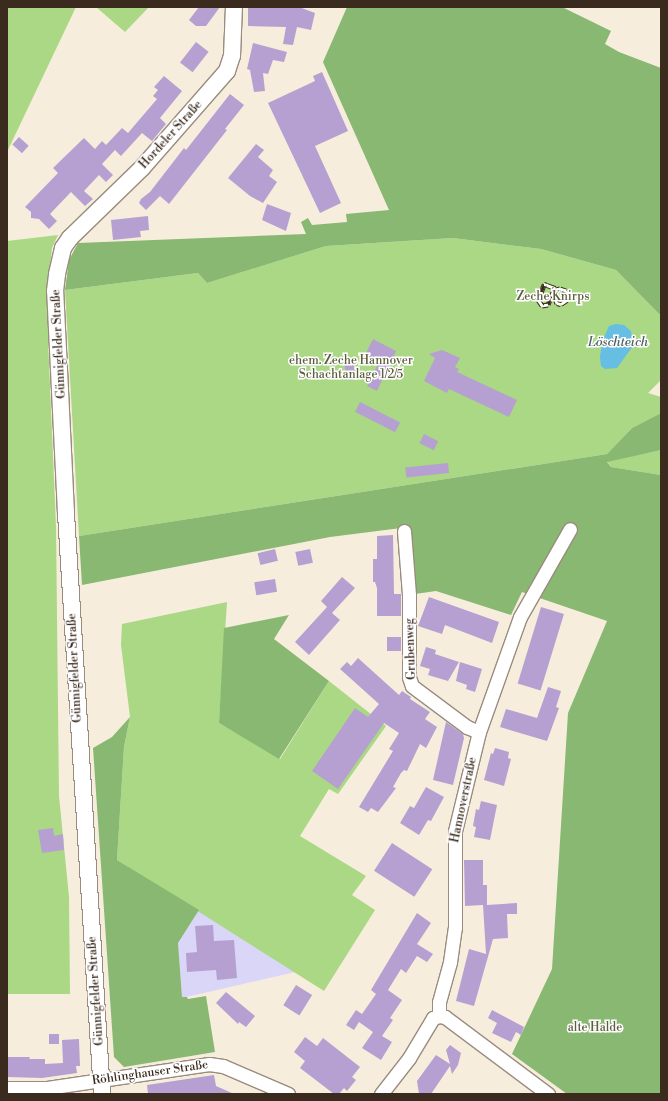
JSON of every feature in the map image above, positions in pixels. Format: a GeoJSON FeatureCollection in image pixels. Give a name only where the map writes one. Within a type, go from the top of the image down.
{"type":"FeatureCollection","features":[{"type":"Feature","properties":{"kind":"street","name":"Hordeler Straße"},"geometry":{"type":"LineString","coordinates":[[67,243],[158,151],[227,71],[232,56],[234,7]]}},
{"type":"Feature","properties":{"kind":"street","name":"Günnigfelder Straße"},"geometry":{"type":"LineString","coordinates":[[67,243],[59,260],[55,291],[85,848],[101,1087]]}},
{"type":"Feature","properties":{"kind":"street","name":"Hannoverstraße"},"geometry":{"type":"LineString","coordinates":[[439,1016],[439,1002],[450,962],[455,928],[455,831],[479,732],[520,617],[570,528]]}},
{"type":"Feature","properties":{"kind":"street","name":"Grubenweg"},"geometry":{"type":"LineString","coordinates":[[404,531],[409,595],[409,677],[412,686],[467,727],[479,732]]}},
{"type":"Feature","properties":{"kind":"street"},"geometry":{"type":"LineString","coordinates":[[381,1094],[409,1058],[433,1018],[439,1016],[445,1017],[548,1094]]}},
{"type":"Feature","properties":{"kind":"street","name":"Röhlinghauser Straße"},"geometry":{"type":"LineString","coordinates":[[7,1088],[101,1087],[216,1064],[288,1094]]}},
{"type":"Feature","properties":{"kind":"shaded area"},"geometry":{"type":"Polygon","coordinates":[[[199,910],[295,972],[182,998],[178,943],[199,910]]]}},
{"type":"Feature","properties":{"kind":"green space"},"geometry":{"type":"Polygon","coordinates":[[[7,7],[76,7],[7,152],[7,7]]]}},
{"type":"Feature","properties":{"kind":"green space"},"geometry":{"type":"Polygon","coordinates":[[[96,7],[149,7],[125,32],[96,7]]]}},
{"type":"Feature","properties":{"kind":"green space"},"geometry":{"type":"Polygon","coordinates":[[[347,7],[562,7],[611,31],[605,44],[619,52],[661,68],[661,316],[616,270],[541,249],[453,238],[326,246],[207,283],[198,273],[65,290],[69,260],[78,243],[306,234],[301,222],[308,218],[312,225],[347,222],[346,214],[389,210],[323,62],[347,7]]]}},
{"type":"Feature","properties":{"kind":"green space"},"geometry":{"type":"Polygon","coordinates":[[[58,235],[52,248],[48,286],[48,339],[56,526],[59,796],[69,897],[70,994],[7,994],[7,241],[58,235]]]}},
{"type":"Feature","properties":{"kind":"green space","name":"ehem. Zeche Hannover Schachtanlage 1/2/5"},"geometry":{"type":"Polygon","coordinates":[[[453,238],[541,249],[616,270],[661,316],[661,380],[648,393],[661,397],[661,413],[632,428],[607,454],[79,536],[65,290],[198,273],[207,283],[326,246],[453,238]]]}},
{"type":"Feature","properties":{"kind":"green space","name":"alte Halde"},"geometry":{"type":"Polygon","coordinates":[[[661,413],[661,450],[607,462],[611,467],[661,475],[661,1094],[567,1094],[512,1054],[552,969],[568,713],[607,621],[522,592],[511,615],[436,591],[415,594],[409,527],[330,537],[82,585],[79,536],[607,454],[632,428],[661,413]]]}},
{"type":"Feature","properties":{"kind":"green space"},"geometry":{"type":"Polygon","coordinates":[[[661,450],[661,475],[611,467],[607,461],[661,450]]]}},
{"type":"Feature","properties":{"kind":"green space"},"geometry":{"type":"Polygon","coordinates":[[[227,602],[219,723],[280,759],[329,681],[386,726],[338,794],[329,789],[300,836],[366,876],[352,895],[375,910],[324,991],[117,860],[124,747],[130,717],[121,645],[122,624],[227,602]]]}},
{"type":"Feature","properties":{"kind":"green space"},"geometry":{"type":"Polygon","coordinates":[[[289,615],[274,639],[329,681],[279,759],[219,723],[224,628],[289,615]]]}},
{"type":"Feature","properties":{"kind":"green space"},"geometry":{"type":"Polygon","coordinates":[[[130,717],[124,747],[117,860],[199,910],[178,943],[182,997],[187,997],[188,999],[206,996],[215,1052],[124,1067],[114,1057],[93,748],[112,737],[130,717]]]}},
{"type":"Feature","properties":{"kind":"water","name":"Löschteich"},"geometry":{"type":"Polygon","coordinates":[[[616,324],[624,325],[631,331],[633,346],[617,368],[605,369],[601,366],[600,357],[602,342],[609,326],[616,324]]]}},
{"type":"Feature","properties":{"kind":"building"},"geometry":{"type":"Polygon","coordinates":[[[199,7],[220,7],[206,26],[196,26],[189,20],[199,7]]]}},
{"type":"Feature","properties":{"kind":"building"},"geometry":{"type":"Polygon","coordinates":[[[248,7],[299,7],[315,13],[311,30],[297,27],[293,45],[283,44],[286,27],[248,26],[248,7]]]}},
{"type":"Feature","properties":{"kind":"building"},"geometry":{"type":"Polygon","coordinates":[[[196,42],[209,52],[193,72],[180,62],[196,42]]]}},
{"type":"Feature","properties":{"kind":"building"},"geometry":{"type":"Polygon","coordinates":[[[253,43],[287,52],[284,62],[273,60],[268,74],[263,73],[265,91],[254,92],[250,70],[247,69],[253,43]]]}},
{"type":"Feature","properties":{"kind":"building"},"geometry":{"type":"Polygon","coordinates":[[[322,72],[348,131],[315,146],[341,203],[320,213],[268,103],[315,81],[313,76],[322,72]]]}},
{"type":"Feature","properties":{"kind":"building"},"geometry":{"type":"Polygon","coordinates":[[[164,76],[182,91],[160,118],[166,124],[152,141],[142,133],[121,156],[115,150],[102,164],[113,175],[106,182],[99,175],[84,191],[93,199],[85,206],[71,192],[50,214],[57,221],[49,229],[39,219],[31,218],[31,212],[25,207],[58,173],[53,168],[84,138],[95,149],[102,141],[106,145],[122,128],[128,133],[157,99],[153,96],[158,90],[154,87],[164,76]]]}},
{"type":"Feature","properties":{"kind":"building"},"geometry":{"type":"Polygon","coordinates":[[[230,94],[244,105],[225,129],[227,130],[169,204],[160,196],[146,210],[139,203],[141,199],[150,192],[184,148],[186,150],[230,94]]]}},
{"type":"Feature","properties":{"kind":"building"},"geometry":{"type":"Polygon","coordinates":[[[19,137],[29,146],[22,153],[12,144],[19,137]]]}},
{"type":"Feature","properties":{"kind":"building"},"geometry":{"type":"Polygon","coordinates":[[[256,144],[264,150],[258,157],[273,170],[269,176],[277,182],[263,203],[250,196],[228,178],[256,144]]]}},
{"type":"Feature","properties":{"kind":"building"},"geometry":{"type":"Polygon","coordinates":[[[267,204],[291,213],[286,231],[262,220],[267,204]]]}},
{"type":"Feature","properties":{"kind":"building"},"geometry":{"type":"Polygon","coordinates":[[[148,216],[149,230],[140,231],[141,237],[113,240],[111,220],[148,216]]]}},
{"type":"Feature","properties":{"kind":"building"},"geometry":{"type":"Polygon","coordinates":[[[373,339],[396,351],[377,391],[367,386],[378,364],[364,357],[373,339]]]}},
{"type":"Feature","properties":{"kind":"building"},"geometry":{"type":"Polygon","coordinates":[[[442,350],[460,358],[455,367],[459,369],[457,372],[517,400],[509,417],[449,389],[447,393],[424,381],[435,358],[429,354],[442,350]]]}},
{"type":"Feature","properties":{"kind":"building"},"geometry":{"type":"Polygon","coordinates":[[[353,361],[356,379],[347,380],[344,362],[353,361]]]}},
{"type":"Feature","properties":{"kind":"building"},"geometry":{"type":"Polygon","coordinates":[[[360,402],[400,422],[395,432],[355,412],[360,402]]]}},
{"type":"Feature","properties":{"kind":"building"},"geometry":{"type":"Polygon","coordinates":[[[424,434],[438,441],[434,450],[419,443],[424,434]]]}},
{"type":"Feature","properties":{"kind":"building"},"geometry":{"type":"Polygon","coordinates":[[[448,463],[449,473],[406,477],[405,467],[448,463]]]}},
{"type":"Feature","properties":{"kind":"building"},"geometry":{"type":"Polygon","coordinates":[[[393,535],[394,594],[401,594],[401,616],[377,616],[377,588],[375,582],[373,582],[373,559],[377,559],[377,536],[393,535]]]}},
{"type":"Feature","properties":{"kind":"building"},"geometry":{"type":"Polygon","coordinates":[[[275,549],[278,561],[260,565],[258,553],[275,549]]]}},
{"type":"Feature","properties":{"kind":"building"},"geometry":{"type":"Polygon","coordinates":[[[310,549],[313,563],[298,566],[295,552],[310,549]]]}},
{"type":"Feature","properties":{"kind":"building"},"geometry":{"type":"Polygon","coordinates":[[[342,577],[355,588],[332,613],[340,620],[309,655],[295,642],[327,607],[321,601],[342,577]]]}},
{"type":"Feature","properties":{"kind":"building"},"geometry":{"type":"Polygon","coordinates":[[[275,579],[277,592],[256,595],[254,582],[275,579]]]}},
{"type":"Feature","properties":{"kind":"building"},"geometry":{"type":"Polygon","coordinates":[[[429,597],[499,622],[492,643],[445,625],[442,634],[418,626],[429,597]]]}},
{"type":"Feature","properties":{"kind":"building"},"geometry":{"type":"Polygon","coordinates":[[[541,607],[564,614],[541,691],[518,684],[541,607]]]}},
{"type":"Feature","properties":{"kind":"building"},"geometry":{"type":"Polygon","coordinates":[[[387,637],[401,637],[401,651],[387,651],[387,637]]]}},
{"type":"Feature","properties":{"kind":"building"},"geometry":{"type":"Polygon","coordinates":[[[426,647],[436,650],[435,654],[459,662],[448,681],[428,675],[430,669],[420,666],[426,647]]]}},
{"type":"Feature","properties":{"kind":"building"},"geometry":{"type":"Polygon","coordinates":[[[358,658],[399,695],[402,691],[411,697],[410,699],[430,712],[425,719],[437,727],[426,748],[420,744],[407,771],[404,770],[401,773],[393,787],[396,788],[378,812],[371,808],[368,812],[359,807],[393,751],[389,749],[399,733],[384,723],[338,789],[312,771],[355,708],[368,717],[379,704],[340,669],[347,662],[351,666],[358,658]]]}},
{"type":"Feature","properties":{"kind":"building"},"geometry":{"type":"Polygon","coordinates":[[[460,662],[482,669],[475,692],[466,689],[467,685],[456,681],[460,662]]]}},
{"type":"Feature","properties":{"kind":"building"},"geometry":{"type":"Polygon","coordinates":[[[548,687],[561,691],[556,707],[559,708],[547,741],[500,727],[506,709],[537,718],[548,687]]]}},
{"type":"Feature","properties":{"kind":"building"},"geometry":{"type":"Polygon","coordinates":[[[446,722],[463,734],[464,738],[453,785],[433,780],[446,722]]]}},
{"type":"Feature","properties":{"kind":"building"},"geometry":{"type":"Polygon","coordinates":[[[495,748],[509,752],[508,758],[511,759],[504,786],[484,780],[491,753],[493,754],[495,748]]]}},
{"type":"Feature","properties":{"kind":"building"},"geometry":{"type":"Polygon","coordinates":[[[426,787],[444,797],[431,821],[428,820],[419,835],[400,823],[410,806],[414,808],[426,787]]]}},
{"type":"Feature","properties":{"kind":"building"},"geometry":{"type":"Polygon","coordinates":[[[481,801],[497,805],[490,840],[474,837],[476,827],[473,826],[476,809],[479,810],[481,801]]]}},
{"type":"Feature","properties":{"kind":"building"},"geometry":{"type":"Polygon","coordinates":[[[53,828],[54,836],[63,834],[64,850],[42,853],[38,830],[53,828]]]}},
{"type":"Feature","properties":{"kind":"building"},"geometry":{"type":"Polygon","coordinates":[[[392,843],[432,869],[414,897],[374,871],[392,843]]]}},
{"type":"Feature","properties":{"kind":"building"},"geometry":{"type":"Polygon","coordinates":[[[464,860],[483,860],[483,885],[487,885],[487,905],[517,903],[517,914],[507,914],[508,938],[493,939],[474,1006],[456,1001],[469,949],[486,954],[483,905],[465,906],[464,860]]]}},
{"type":"Feature","properties":{"kind":"building"},"geometry":{"type":"Polygon","coordinates":[[[417,913],[431,923],[417,944],[433,954],[427,962],[417,956],[406,973],[401,969],[388,990],[402,1000],[390,1018],[393,1020],[382,1036],[392,1042],[381,1060],[362,1048],[373,1032],[359,1022],[354,1030],[346,1025],[356,1010],[362,1014],[376,994],[371,990],[417,913]]]}},
{"type":"Feature","properties":{"kind":"building"},"geometry":{"type":"Polygon","coordinates":[[[213,925],[214,941],[234,940],[237,978],[217,980],[216,970],[187,972],[186,953],[197,952],[195,926],[213,925]]]}},
{"type":"Feature","properties":{"kind":"building"},"geometry":{"type":"Polygon","coordinates":[[[296,985],[312,995],[299,1015],[283,1005],[296,985]]]}},
{"type":"Feature","properties":{"kind":"building"},"geometry":{"type":"Polygon","coordinates":[[[226,992],[255,1016],[246,1027],[239,1022],[238,1024],[216,1003],[226,992]]]}},
{"type":"Feature","properties":{"kind":"building"},"geometry":{"type":"Polygon","coordinates":[[[492,1010],[524,1027],[521,1035],[516,1032],[511,1042],[492,1033],[497,1023],[488,1018],[492,1010]]]}},
{"type":"Feature","properties":{"kind":"building"},"geometry":{"type":"Polygon","coordinates":[[[49,1034],[59,1034],[59,1044],[49,1044],[49,1034]]]}},
{"type":"Feature","properties":{"kind":"building"},"geometry":{"type":"Polygon","coordinates":[[[305,1037],[317,1046],[323,1038],[360,1067],[352,1077],[356,1080],[347,1091],[344,1088],[339,1094],[334,1094],[300,1068],[305,1061],[294,1052],[305,1037]]]}},
{"type":"Feature","properties":{"kind":"building"},"geometry":{"type":"Polygon","coordinates":[[[79,1039],[80,1066],[76,1066],[77,1073],[42,1078],[7,1077],[7,1057],[30,1057],[29,1059],[45,1059],[45,1064],[63,1063],[62,1040],[79,1039]]]}},
{"type":"Feature","properties":{"kind":"building"},"geometry":{"type":"Polygon","coordinates":[[[450,1045],[461,1053],[458,1065],[452,1074],[450,1066],[431,1094],[419,1094],[417,1081],[436,1055],[450,1064],[446,1050],[450,1045]]]}},
{"type":"Feature","properties":{"kind":"building"},"geometry":{"type":"Polygon","coordinates":[[[214,1075],[216,1086],[234,1094],[148,1094],[147,1085],[214,1075]]]}},
{"type":"Feature","properties":{"kind":"railway"},"geometry":{"type":"LineString","coordinates":[[544,284],[547,285],[555,288],[548,305],[542,306],[538,300],[544,284]]}},
{"type":"Feature","properties":{"kind":"railway"},"geometry":{"type":"LineString","coordinates":[[554,295],[557,303],[561,304],[567,300],[566,291],[560,289],[556,290]]}},
{"type":"Feature","properties":{"kind":"park label","name":"Zeche Knirps"},"geometry":{"type":"Point","coordinates":[553,297]}}]}
